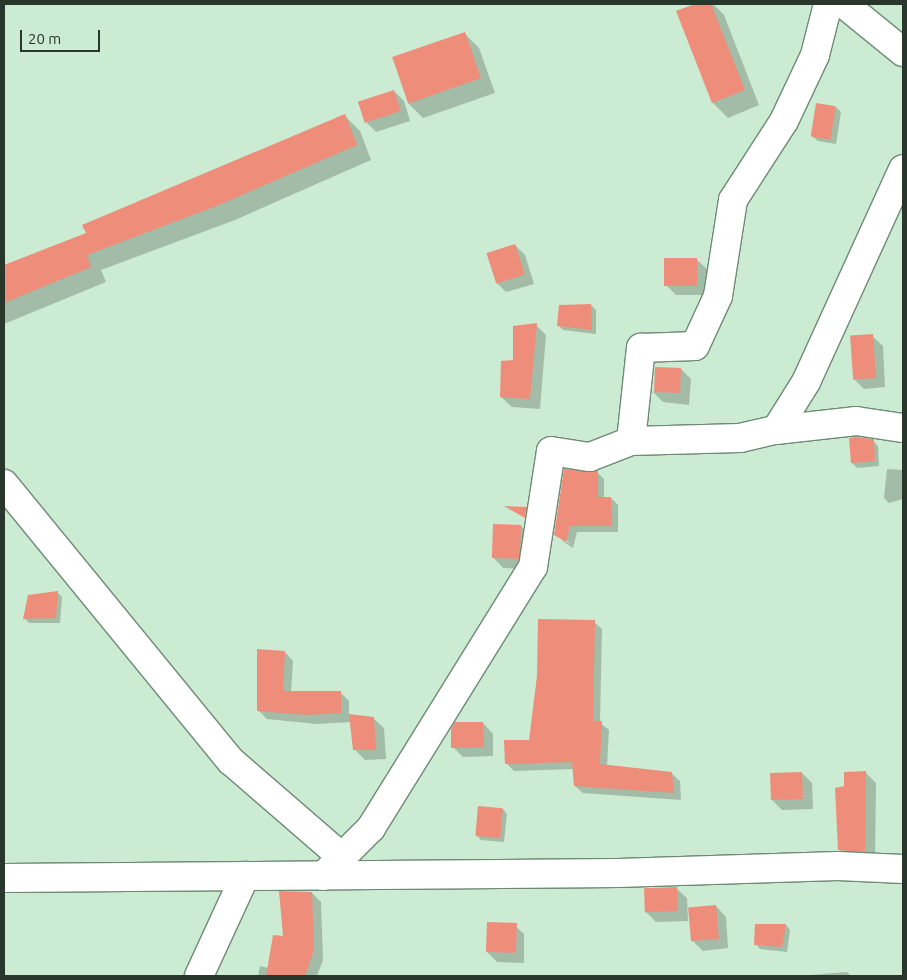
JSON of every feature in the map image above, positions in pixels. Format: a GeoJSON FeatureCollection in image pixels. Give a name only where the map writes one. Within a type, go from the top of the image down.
{"type":"FeatureCollection","features":[{"type":"Feature","properties":{"kind":"street"},"geometry":{"type":"LineString","coordinates":[[631,441],[641,348],[695,346],[718,296],[734,200],[788,113],[815,55],[828,4]]}},
{"type":"Feature","properties":{"kind":"street"},"geometry":{"type":"LineString","coordinates":[[844,4],[903,52]]}},
{"type":"Feature","properties":{"kind":"street"},"geometry":{"type":"LineString","coordinates":[[776,430],[806,382],[903,169]]}},
{"type":"Feature","properties":{"kind":"street"},"geometry":{"type":"LineString","coordinates":[[323,876],[372,828],[533,567],[551,451],[590,457],[631,441],[740,438],[776,430],[856,421],[903,428]]}},
{"type":"Feature","properties":{"kind":"street"},"geometry":{"type":"LineString","coordinates":[[4,484],[231,761],[342,856]]}},
{"type":"Feature","properties":{"kind":"street"},"geometry":{"type":"LineString","coordinates":[[4,878],[618,873],[838,866],[903,869]]}},
{"type":"Feature","properties":{"kind":"street"},"geometry":{"type":"LineString","coordinates":[[199,976],[245,876]]}},
{"type":"Feature","properties":{"kind":"building"},"geometry":{"type":"Polygon","coordinates":[[[695,4],[711,4],[745,90],[712,103],[676,11],[695,4]]]}},
{"type":"Feature","properties":{"kind":"building"},"geometry":{"type":"Polygon","coordinates":[[[465,32],[481,78],[408,103],[392,57],[465,32]]]}},
{"type":"Feature","properties":{"kind":"building"},"geometry":{"type":"Polygon","coordinates":[[[394,90],[401,111],[365,123],[358,102],[394,90]]]}},
{"type":"Feature","properties":{"kind":"building"},"geometry":{"type":"Polygon","coordinates":[[[816,103],[836,106],[830,140],[811,137],[816,103]]]}},
{"type":"Feature","properties":{"kind":"building"},"geometry":{"type":"Polygon","coordinates":[[[345,114],[357,145],[219,205],[87,255],[91,267],[4,303],[4,265],[86,233],[82,225],[345,114]]]}},
{"type":"Feature","properties":{"kind":"building"},"geometry":{"type":"Polygon","coordinates":[[[515,244],[525,274],[496,284],[486,253],[515,244]]]}},
{"type":"Feature","properties":{"kind":"building"},"geometry":{"type":"Polygon","coordinates":[[[664,258],[697,258],[697,286],[664,286],[664,258]]]}},
{"type":"Feature","properties":{"kind":"building"},"geometry":{"type":"Polygon","coordinates":[[[591,304],[592,330],[557,326],[559,305],[591,304]]]}},
{"type":"Feature","properties":{"kind":"building"},"geometry":{"type":"Polygon","coordinates":[[[537,323],[530,399],[500,397],[501,361],[513,360],[513,326],[537,323]]]}},
{"type":"Feature","properties":{"kind":"building"},"geometry":{"type":"Polygon","coordinates":[[[873,334],[876,378],[853,379],[850,336],[873,334]]]}},
{"type":"Feature","properties":{"kind":"building"},"geometry":{"type":"Polygon","coordinates":[[[655,367],[681,368],[680,393],[654,392],[655,367]]]}},
{"type":"Feature","properties":{"kind":"building"},"geometry":{"type":"Polygon","coordinates":[[[849,438],[874,439],[875,461],[851,463],[849,438]]]}},
{"type":"Feature","properties":{"kind":"building"},"geometry":{"type":"Polygon","coordinates":[[[564,469],[598,471],[598,497],[611,497],[612,526],[570,526],[566,542],[554,535],[564,469]]]}},
{"type":"Feature","properties":{"kind":"building"},"geometry":{"type":"Polygon","coordinates":[[[504,506],[527,507],[525,518],[504,506]]]}},
{"type":"Feature","properties":{"kind":"building"},"geometry":{"type":"Polygon","coordinates":[[[493,524],[521,525],[520,559],[492,558],[493,524]]]}},
{"type":"Feature","properties":{"kind":"building"},"geometry":{"type":"Polygon","coordinates":[[[58,591],[56,618],[23,619],[28,595],[58,591]]]}},
{"type":"Feature","properties":{"kind":"building"},"geometry":{"type":"Polygon","coordinates":[[[538,619],[595,620],[593,721],[602,721],[600,764],[672,772],[674,793],[574,786],[572,762],[505,764],[504,740],[529,740],[537,676],[538,619]]]}},
{"type":"Feature","properties":{"kind":"building"},"geometry":{"type":"Polygon","coordinates":[[[257,649],[285,651],[283,691],[341,691],[341,713],[307,715],[257,711],[257,649]]]}},
{"type":"Feature","properties":{"kind":"building"},"geometry":{"type":"Polygon","coordinates":[[[349,714],[374,717],[376,750],[353,750],[349,714]]]}},
{"type":"Feature","properties":{"kind":"building"},"geometry":{"type":"Polygon","coordinates":[[[455,722],[483,722],[484,747],[451,748],[451,729],[455,722]]]}},
{"type":"Feature","properties":{"kind":"building"},"geometry":{"type":"Polygon","coordinates":[[[866,771],[865,852],[838,850],[835,788],[844,786],[844,772],[866,771]]]}},
{"type":"Feature","properties":{"kind":"building"},"geometry":{"type":"Polygon","coordinates":[[[802,772],[803,799],[771,800],[770,773],[802,772]]]}},
{"type":"Feature","properties":{"kind":"building"},"geometry":{"type":"Polygon","coordinates":[[[478,806],[503,808],[500,838],[475,836],[478,806]]]}},
{"type":"Feature","properties":{"kind":"building"},"geometry":{"type":"Polygon","coordinates":[[[677,887],[678,911],[645,912],[644,888],[677,887]]]}},
{"type":"Feature","properties":{"kind":"building"},"geometry":{"type":"Polygon","coordinates":[[[279,891],[312,892],[314,950],[305,976],[266,976],[273,935],[283,936],[279,891]]]}},
{"type":"Feature","properties":{"kind":"building"},"geometry":{"type":"Polygon","coordinates":[[[716,905],[719,939],[691,941],[688,907],[716,905]]]}},
{"type":"Feature","properties":{"kind":"building"},"geometry":{"type":"Polygon","coordinates":[[[487,922],[517,923],[516,953],[486,952],[487,922]]]}},
{"type":"Feature","properties":{"kind":"building"},"geometry":{"type":"Polygon","coordinates":[[[755,924],[786,924],[782,947],[754,945],[755,924]]]}}]}
